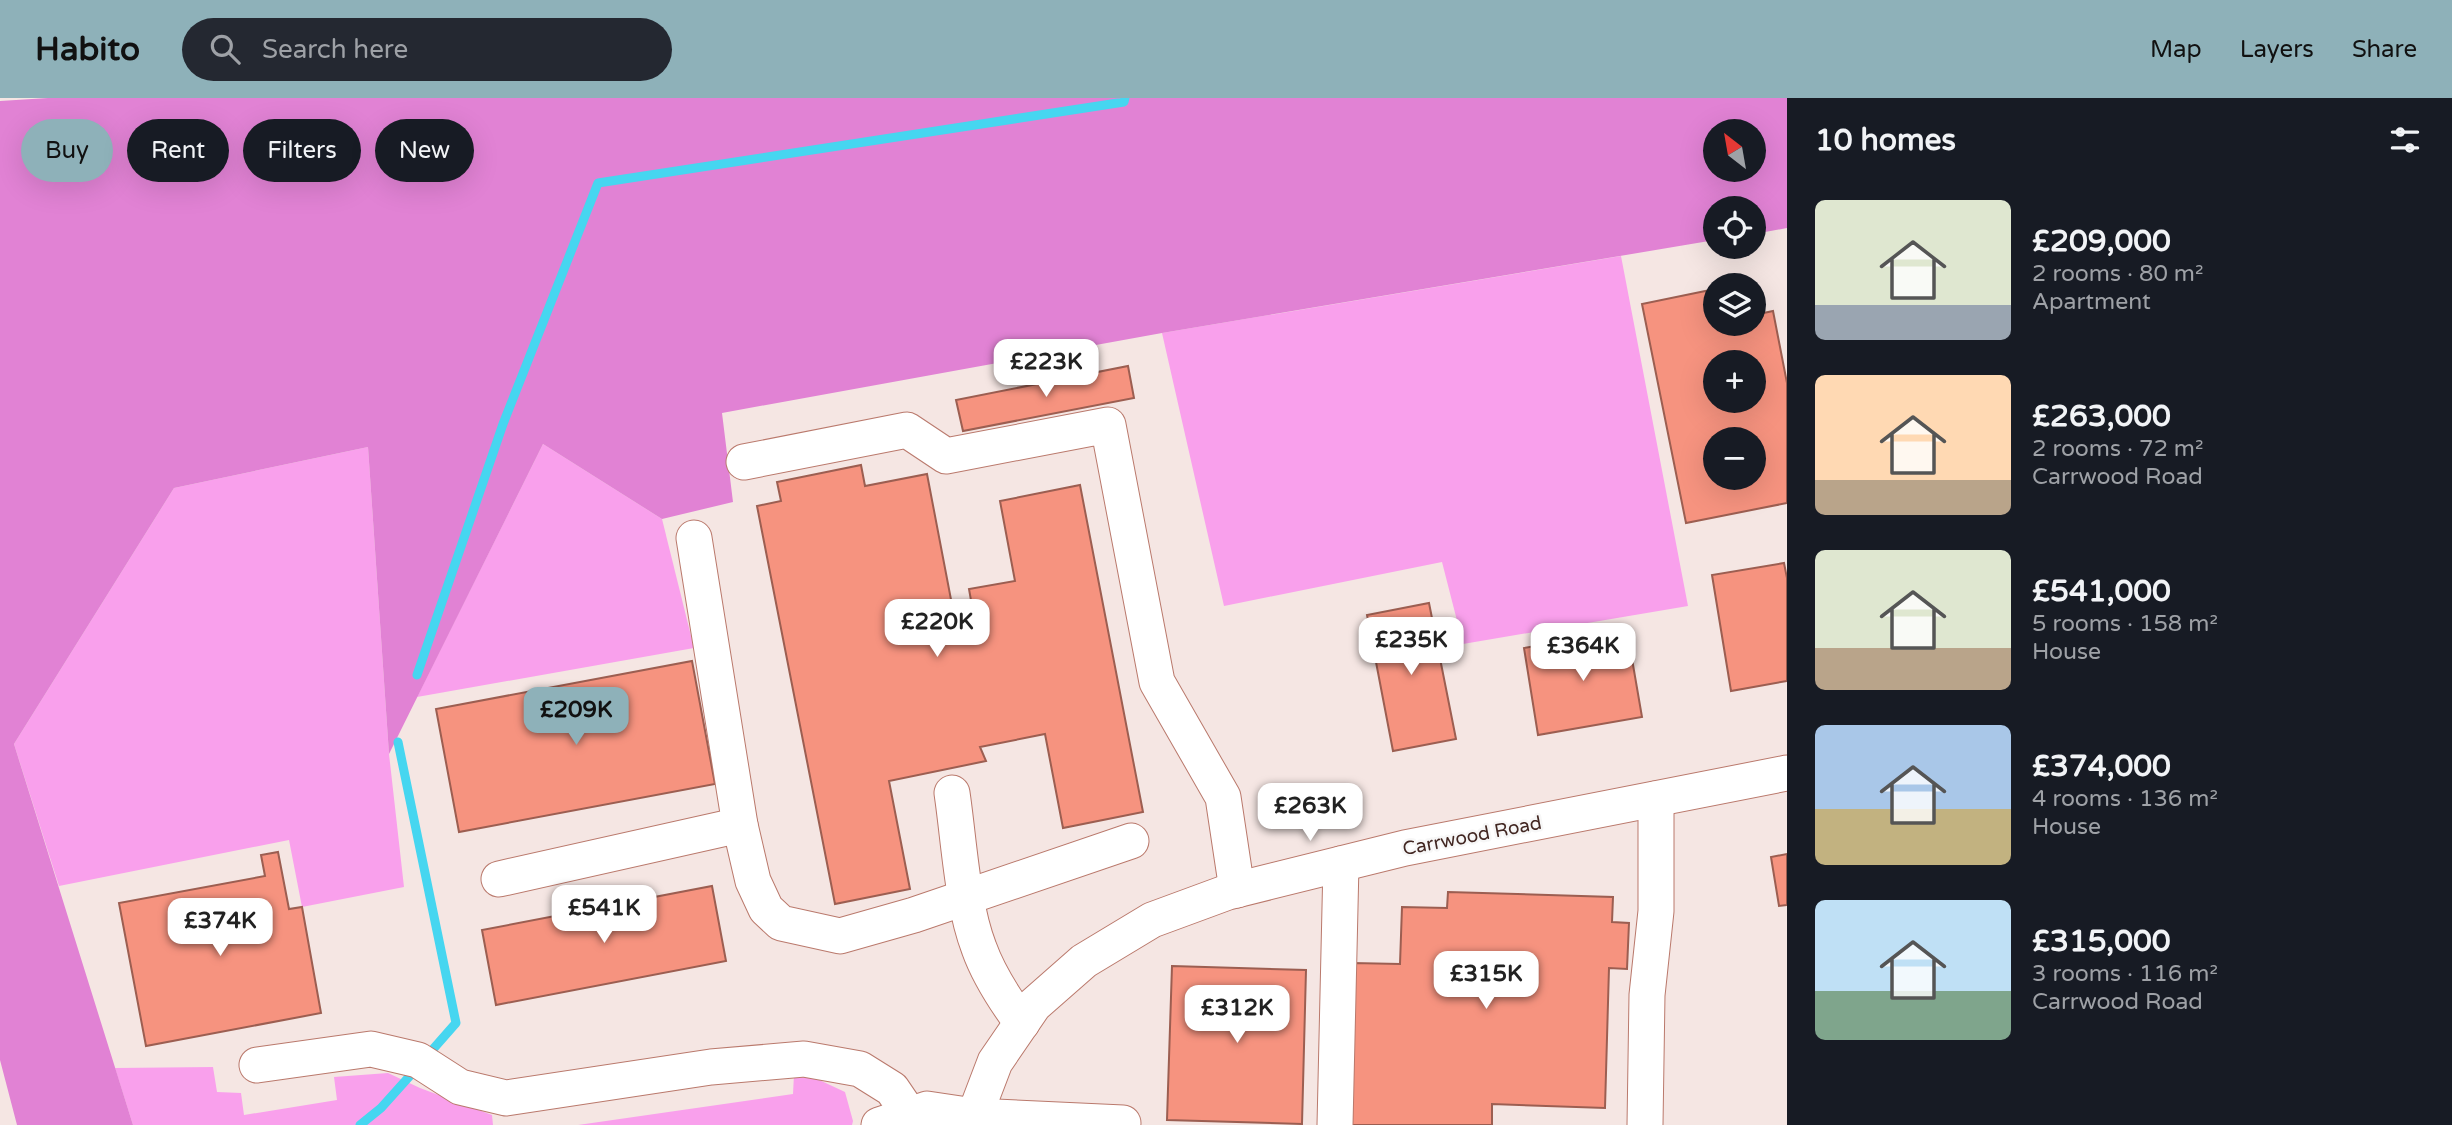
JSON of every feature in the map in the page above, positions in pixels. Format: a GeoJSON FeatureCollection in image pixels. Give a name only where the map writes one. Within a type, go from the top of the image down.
{"type":"FeatureCollection","features":[{"type":"Feature","properties":{"kind":"street"},"geometry":{"type":"LineString","coordinates":[[744,462],[907,430],[946,456],[1108,425],[1157,682],[1223,797],[1237,890]]}},
{"type":"Feature","properties":{"kind":"street"},"geometry":{"type":"LineString","coordinates":[[694,538],[740,825],[753,881],[766,909],[781,923],[840,936],[967,898],[1131,841]]}},
{"type":"Feature","properties":{"kind":"street","name":"Carrwood Road"},"geometry":{"type":"LineString","coordinates":[[972,1121],[995,1062],[1034,1005],[1084,961],[1152,920],[1237,890],[1405,848],[1787,773]]}},
{"type":"Feature","properties":{"kind":"street"},"geometry":{"type":"LineString","coordinates":[[952,793],[967,898],[978,947],[1000,992],[1022,1023]]}},
{"type":"Feature","properties":{"kind":"street"},"geometry":{"type":"LineString","coordinates":[[1645,1125],[1647,995],[1656,911],[1656,799]]}},
{"type":"Feature","properties":{"kind":"street"},"geometry":{"type":"LineString","coordinates":[[499,879],[740,825]]}},
{"type":"Feature","properties":{"kind":"street"},"geometry":{"type":"LineString","coordinates":[[1335,1125],[1341,864]]}},
{"type":"Feature","properties":{"kind":"street"},"geometry":{"type":"LineString","coordinates":[[257,1065],[371,1049],[418,1060],[460,1087],[506,1098],[711,1067],[804,1059],[860,1069],[892,1088],[894,1120],[926,1109],[972,1121],[1123,1123]]}},
{"type":"Feature","properties":{"kind":"shaded area"},"geometry":{"type":"Polygon","coordinates":[[[48,98],[1787,98],[1787,228],[1766,232],[1766,196],[1703,196],[1703,242],[1162,333],[722,413],[733,502],[662,519],[543,444],[389,754],[368,447],[174,488],[14,744],[133,1125],[17,1125],[0,1060],[0,101],[48,98]]]}},
{"type":"Feature","properties":{"kind":"shaded area"},"geometry":{"type":"Polygon","coordinates":[[[1621,256],[1688,606],[1463,644],[1442,562],[1224,606],[1162,333],[1621,256]]]}},
{"type":"Feature","properties":{"kind":"shaded area"},"geometry":{"type":"Polygon","coordinates":[[[543,444],[662,519],[694,648],[417,697],[543,444]]]}},
{"type":"Feature","properties":{"kind":"shaded area"},"geometry":{"type":"Polygon","coordinates":[[[368,447],[389,754],[404,887],[302,907],[289,840],[59,886],[14,744],[174,488],[368,447]]]}},
{"type":"Feature","properties":{"kind":"shaded area"},"geometry":{"type":"Polygon","coordinates":[[[213,1067],[217,1092],[241,1093],[244,1115],[337,1100],[334,1077],[388,1073],[492,1115],[493,1125],[133,1125],[115,1068],[213,1067]]]}},
{"type":"Feature","properties":{"kind":"shaded area"},"geometry":{"type":"Polygon","coordinates":[[[794,1074],[815,1078],[845,1092],[852,1125],[578,1125],[793,1094],[794,1074]]]}},
{"type":"Feature","properties":{"kind":"building"},"geometry":{"type":"Polygon","coordinates":[[[1703,291],[1703,336],[1766,336],[1766,312],[1773,311],[1787,383],[1787,503],[1686,523],[1642,304],[1703,291]]]}},
{"type":"Feature","properties":{"kind":"building"},"geometry":{"type":"Polygon","coordinates":[[[1128,366],[1134,398],[963,431],[956,400],[1128,366]]]}},
{"type":"Feature","properties":{"kind":"building"},"geometry":{"type":"Polygon","coordinates":[[[861,465],[865,486],[927,474],[953,610],[972,606],[969,589],[1015,581],[1000,501],[1080,485],[1143,812],[1063,828],[1045,734],[980,747],[986,761],[889,781],[910,889],[835,904],[757,506],[781,501],[777,482],[861,465]]]}},
{"type":"Feature","properties":{"kind":"building"},"geometry":{"type":"Polygon","coordinates":[[[1784,563],[1787,578],[1787,681],[1731,691],[1712,575],[1784,563]]]}},
{"type":"Feature","properties":{"kind":"building"},"geometry":{"type":"Polygon","coordinates":[[[1429,603],[1456,739],[1393,751],[1367,615],[1429,603]]]}},
{"type":"Feature","properties":{"kind":"building"},"geometry":{"type":"Polygon","coordinates":[[[1627,630],[1642,717],[1538,735],[1524,648],[1627,630]]]}},
{"type":"Feature","properties":{"kind":"building"},"geometry":{"type":"Polygon","coordinates":[[[692,661],[715,784],[459,832],[436,709],[692,661]]]}},
{"type":"Feature","properties":{"kind":"building"},"geometry":{"type":"Polygon","coordinates":[[[278,852],[289,909],[302,907],[321,1013],[146,1046],[119,903],[265,876],[261,855],[278,852]]]}},
{"type":"Feature","properties":{"kind":"building"},"geometry":{"type":"Polygon","coordinates":[[[1787,854],[1787,905],[1779,906],[1771,857],[1787,854]]]}},
{"type":"Feature","properties":{"kind":"building"},"geometry":{"type":"Polygon","coordinates":[[[712,886],[726,961],[496,1005],[482,930],[712,886]]]}},
{"type":"Feature","properties":{"kind":"building"},"geometry":{"type":"Polygon","coordinates":[[[1448,892],[1613,897],[1612,922],[1629,923],[1627,969],[1609,968],[1605,1108],[1492,1104],[1492,1125],[1348,1125],[1353,963],[1400,964],[1402,907],[1447,908],[1448,892]]]}},
{"type":"Feature","properties":{"kind":"building"},"geometry":{"type":"Polygon","coordinates":[[[1172,966],[1306,970],[1302,1124],[1167,1120],[1172,966]]]}},
{"type":"Feature","properties":{"kind":"waterway"},"geometry":{"type":"LineString","coordinates":[[417,675],[503,424],[598,183],[1124,102],[1125,98]]}},
{"type":"Feature","properties":{"kind":"waterway"},"geometry":{"type":"LineString","coordinates":[[398,742],[456,1023],[427,1056]]}},
{"type":"Feature","properties":{"kind":"waterway"},"geometry":{"type":"LineString","coordinates":[[360,1125],[381,1108],[416,1069]]}}]}
